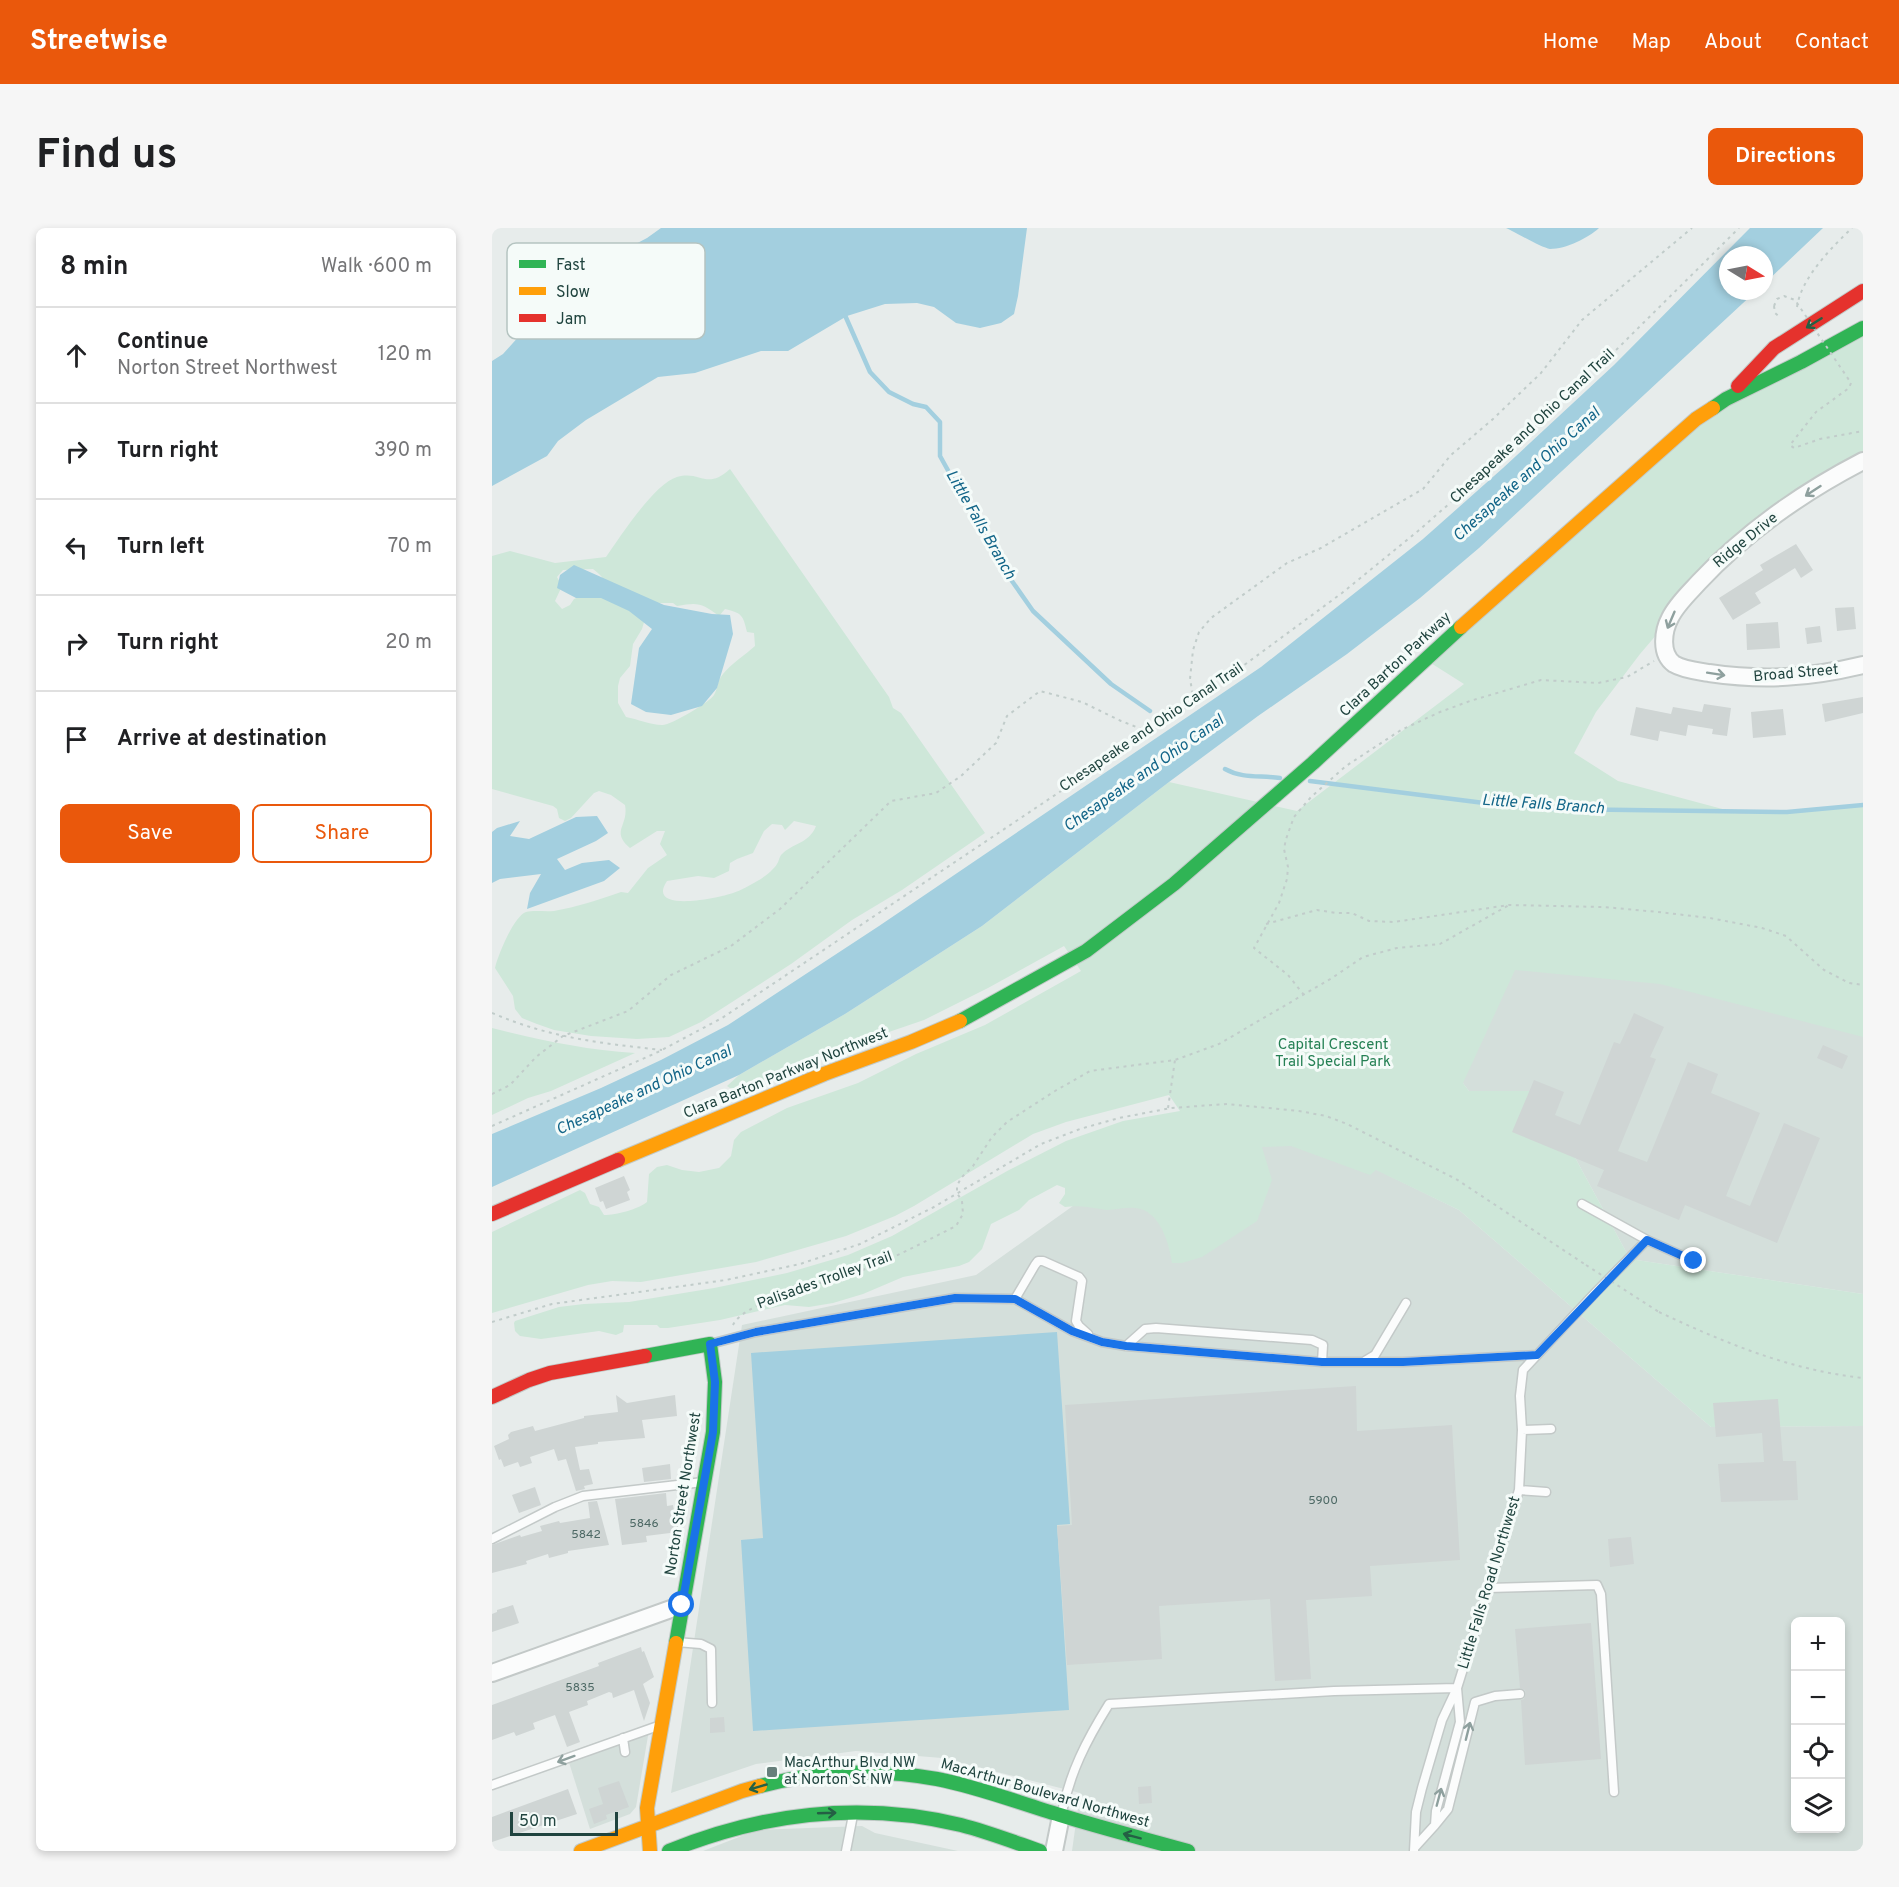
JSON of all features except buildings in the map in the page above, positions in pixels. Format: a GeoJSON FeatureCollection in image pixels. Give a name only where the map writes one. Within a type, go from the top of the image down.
{"type":"FeatureCollection","features":[{"type":"Feature","properties":{"kind":"main road","name":"Clara Barton Parkway"},"geometry":{"type":"LineString","coordinates":[[1726,399],[1774,348],[1863,291]]}},
{"type":"Feature","properties":{"kind":"main road","name":"Clara Barton Parkway"},"geometry":{"type":"LineString","coordinates":[[1086,951],[1174,884],[1313,763],[1507,585],[1687,427],[1726,399],[1863,328]]}},
{"type":"Feature","properties":{"kind":"main road","name":"Clara Barton Parkway Northwest"},"geometry":{"type":"LineString","coordinates":[[492,1214],[824,1074],[911,1042],[984,1008],[1086,951]]}},
{"type":"Feature","properties":{"kind":"main road"},"geometry":{"type":"LineString","coordinates":[[492,1397],[529,1380],[554,1372],[710,1344]]}},
{"type":"Feature","properties":{"kind":"main road","name":"Norton Street Northwest"},"geometry":{"type":"LineString","coordinates":[[650,1851],[647,1808],[715,1412],[710,1344]]}},
{"type":"Feature","properties":{"kind":"main road","name":"MacArthur Boulevard Northwest"},"geometry":{"type":"LineString","coordinates":[[581,1851],[742,1791],[817,1774],[857,1772],[924,1777],[955,1783],[1061,1816],[1188,1851]]}},
{"type":"Feature","properties":{"kind":"main road"},"geometry":{"type":"LineString","coordinates":[[669,1851],[710,1835],[761,1820],[807,1814],[854,1812],[954,1823],[1040,1851]]}},
{"type":"Feature","properties":{"kind":"street","name":"Ridge Drive"},"geometry":{"type":"LineString","coordinates":[[1665,651],[1664,643],[1669,618],[1722,558],[1762,525],[1863,461]]}},
{"type":"Feature","properties":{"kind":"street","name":"Broad Street"},"geometry":{"type":"LineString","coordinates":[[1665,651],[1675,664],[1693,670],[1745,678],[1791,677],[1863,666]]}},
{"type":"Feature","properties":{"kind":"street"},"geometry":{"type":"LineString","coordinates":[[492,1673],[682,1605]]}},
{"type":"Feature","properties":{"kind":"street"},"geometry":{"type":"LineString","coordinates":[[1054,1851],[1061,1816]]}},
{"type":"Feature","properties":{"kind":"lane"},"geometry":{"type":"LineString","coordinates":[[1582,1204],[1647,1240],[1694,1261]]}},
{"type":"Feature","properties":{"kind":"lane","name":"Little Falls Road Northwest"},"geometry":{"type":"LineString","coordinates":[[1457,1688],[1519,1490],[1522,1430],[1520,1396],[1523,1370],[1647,1240]]}},
{"type":"Feature","properties":{"kind":"lane"},"geometry":{"type":"LineString","coordinates":[[1015,1299],[1038,1261],[1044,1260],[1082,1281],[1076,1321],[1078,1326],[1096,1340]]}},
{"type":"Feature","properties":{"kind":"lane"},"geometry":{"type":"LineString","coordinates":[[710,1344],[756,1332],[955,1298],[1015,1299],[1072,1331],[1096,1340],[1126,1346],[1322,1362],[1403,1362],[1537,1355]]}},
{"type":"Feature","properties":{"kind":"lane"},"geometry":{"type":"LineString","coordinates":[[1365,1361],[1375,1355],[1406,1303]]}},
{"type":"Feature","properties":{"kind":"lane"},"geometry":{"type":"LineString","coordinates":[[1126,1346],[1144,1329],[1156,1328],[1312,1340],[1323,1345],[1322,1362]]}},
{"type":"Feature","properties":{"kind":"lane"},"geometry":{"type":"LineString","coordinates":[[1522,1430],[1551,1429]]}},
{"type":"Feature","properties":{"kind":"lane"},"geometry":{"type":"LineString","coordinates":[[492,1539],[555,1507],[583,1496],[704,1481]]}},
{"type":"Feature","properties":{"kind":"lane"},"geometry":{"type":"LineString","coordinates":[[1519,1490],[1546,1492]]}},
{"type":"Feature","properties":{"kind":"lane"},"geometry":{"type":"LineString","coordinates":[[1488,1588],[1597,1585],[1601,1594],[1614,1792]]}},
{"type":"Feature","properties":{"kind":"lane"},"geometry":{"type":"LineString","coordinates":[[676,1642],[701,1644],[711,1649],[712,1703]]}},
{"type":"Feature","properties":{"kind":"lane"},"geometry":{"type":"LineString","coordinates":[[1061,1816],[1074,1767],[1088,1738],[1109,1704],[1334,1690],[1457,1688]]}},
{"type":"Feature","properties":{"kind":"lane"},"geometry":{"type":"LineString","coordinates":[[1435,1825],[1436,1811],[1460,1722],[1457,1688]]}},
{"type":"Feature","properties":{"kind":"lane"},"geometry":{"type":"LineString","coordinates":[[1414,1849],[1416,1812],[1422,1788],[1442,1720],[1457,1688]]}},
{"type":"Feature","properties":{"kind":"lane"},"geometry":{"type":"LineString","coordinates":[[1414,1849],[1448,1809],[1475,1702],[1494,1696],[1520,1694]]}},
{"type":"Feature","properties":{"kind":"lane"},"geometry":{"type":"LineString","coordinates":[[492,1785],[586,1755],[623,1738],[661,1725]]}},
{"type":"Feature","properties":{"kind":"lane"},"geometry":{"type":"LineString","coordinates":[[623,1738],[626,1752]]}},
{"type":"Feature","properties":{"kind":"lane"},"geometry":{"type":"LineString","coordinates":[[846,1851],[854,1812]]}},
{"type":"Feature","properties":{"kind":"path"},"geometry":{"type":"LineString","coordinates":[[1194,702],[1190,678],[1193,650],[1199,632],[1211,618],[1287,564],[1322,548],[1423,489],[1451,455],[1541,373],[1582,320],[1692,228]]}},
{"type":"Feature","properties":{"kind":"path","name":"Chesapeake and Ohio Canal Trail"},"geometry":{"type":"LineString","coordinates":[[492,1126],[662,1050],[722,1018],[796,971],[1194,702],[1342,593],[1418,531],[1608,358],[1739,228]]}},
{"type":"Feature","properties":{"kind":"path"},"geometry":{"type":"LineString","coordinates":[[1798,306],[1798,297],[1805,283],[1826,255],[1852,228]]}},
{"type":"Feature","properties":{"kind":"path"},"geometry":{"type":"LineString","coordinates":[[1774,306],[1777,299],[1784,296],[1791,297],[1851,383],[1849,388],[1816,412],[1790,445],[1794,448],[1820,439],[1863,431]]}},
{"type":"Feature","properties":{"kind":"path"},"geometry":{"type":"LineString","coordinates":[[1304,995],[1288,975],[1254,948],[1279,903],[1287,879],[1288,867],[1284,849],[1289,830],[1301,807],[1311,797],[1347,766],[1401,730],[1440,712],[1541,680],[1598,683],[1627,677],[1648,666],[1665,651]]}},
{"type":"Feature","properties":{"kind":"path"},"geometry":{"type":"LineString","coordinates":[[492,1094],[510,1085],[536,1057],[563,1036],[628,1011],[671,975],[732,946],[780,909],[891,801],[936,793],[961,776],[996,743],[1007,716],[1040,691],[1082,702],[1121,722],[1149,732]]}},
{"type":"Feature","properties":{"kind":"path"},"geometry":{"type":"LineString","coordinates":[[1266,924],[1317,910],[1352,913],[1369,921],[1394,922],[1509,905],[1604,907],[1658,912],[1710,918],[1762,928],[1786,936],[1824,970],[1849,983],[1863,985]]}},
{"type":"Feature","properties":{"kind":"path"},"geometry":{"type":"LineString","coordinates":[[957,1193],[957,1186],[961,1178],[973,1166],[992,1137],[1007,1122],[1090,1071],[1175,1060],[1219,1044],[1304,995],[1363,957],[1397,948],[1440,944],[1509,905]]}},
{"type":"Feature","properties":{"kind":"path"},"geometry":{"type":"LineString","coordinates":[[492,1013],[524,1026],[586,1042],[662,1050]]}},
{"type":"Feature","properties":{"kind":"path"},"geometry":{"type":"LineString","coordinates":[[1168,1109],[1175,1060]]}},
{"type":"Feature","properties":{"kind":"path"},"geometry":{"type":"LineString","coordinates":[[492,1322],[552,1304],[726,1280],[800,1264],[860,1244],[957,1193],[1041,1144],[1080,1129],[1110,1120],[1168,1109],[1227,1104],[1299,1111],[1326,1116],[1347,1124],[1456,1179],[1659,1312],[1713,1337],[1768,1358],[1843,1376],[1863,1378]]}},
{"type":"Feature","properties":{"kind":"path","name":"Palisades Trolley Trail"},"geometry":{"type":"LineString","coordinates":[[730,1331],[736,1319],[757,1305],[876,1265],[956,1226],[963,1214],[962,1201],[957,1193]]}},
{"type":"Feature","properties":{"kind":"shaded area"},"geometry":{"type":"Polygon","coordinates":[[[1595,807],[1863,814],[1863,1294],[1630,1259],[1539,1091],[1469,1091],[1416,1022],[1595,807]]]}},
{"type":"Feature","properties":{"kind":"shaded area"},"geometry":{"type":"Polygon","coordinates":[[[1195,1119],[1306,1135],[1459,1210],[1711,1427],[1863,1426],[1863,1851],[1072,1851],[1080,1793],[942,1758],[856,1751],[756,1764],[671,1793],[742,1325],[976,1275],[1195,1119]]]}},
{"type":"Feature","properties":{"kind":"shaded area"},"geometry":{"type":"Polygon","coordinates":[[[650,1724],[636,1807],[630,1814],[590,1829],[566,1753],[650,1724]]]}},
{"type":"Feature","properties":{"kind":"shaded area"},"geometry":{"type":"Polygon","coordinates":[[[862,1826],[875,1833],[958,1851],[703,1851],[757,1830],[862,1826]]]}},
{"type":"Feature","properties":{"kind":"green space","name":"Capital Crescent Trail Special Park"},"geometry":{"type":"Polygon","coordinates":[[[1863,328],[1863,461],[1722,558],[1640,654],[1596,712],[1574,753],[1618,781],[1741,814],[1863,805],[1863,1037],[1660,984],[1515,970],[1463,1083],[1469,1091],[1539,1091],[1630,1259],[1863,1294],[1863,1426],[1711,1427],[1459,1210],[1376,1170],[1370,1175],[1291,1146],[1262,1147],[1272,1180],[1257,1221],[1202,1257],[1182,1263],[1172,1263],[1162,1229],[1157,1221],[1144,1210],[1065,1207],[1059,1203],[1065,1194],[1065,1188],[1057,1185],[1029,1200],[1019,1210],[991,1224],[982,1249],[969,1262],[903,1277],[863,1294],[833,1303],[809,1307],[785,1305],[720,1320],[668,1328],[660,1328],[657,1325],[624,1325],[623,1332],[616,1335],[599,1331],[541,1339],[520,1336],[515,1331],[515,1321],[559,1307],[629,1302],[714,1288],[787,1273],[848,1255],[892,1236],[1009,1170],[1066,1141],[1123,1121],[1180,1111],[1169,1095],[1066,1122],[1033,1134],[914,1206],[846,1236],[756,1262],[641,1282],[612,1281],[588,1285],[492,1313],[492,1232],[580,1190],[585,1193],[590,1204],[599,1207],[604,1215],[621,1213],[639,1207],[647,1202],[649,1174],[657,1167],[667,1165],[699,1172],[719,1168],[731,1156],[734,1140],[741,1132],[787,1108],[858,1083],[916,1054],[985,1025],[1081,971],[1064,946],[924,1020],[842,1048],[736,1092],[727,1086],[739,1075],[845,1014],[982,926],[1169,782],[1297,811],[1464,684],[1426,660],[1696,419],[1863,328]]]}},
{"type":"Feature","properties":{"kind":"green space"},"geometry":{"type":"Polygon","coordinates":[[[730,469],[889,697],[893,708],[901,713],[985,833],[902,890],[852,920],[791,964],[701,1022],[669,1037],[637,1039],[591,1036],[554,1030],[522,1018],[515,1009],[513,996],[495,968],[512,928],[526,912],[554,911],[621,892],[628,893],[648,868],[667,855],[660,844],[665,831],[657,831],[630,848],[621,837],[626,812],[625,805],[611,795],[599,791],[594,793],[571,818],[565,821],[559,818],[557,809],[553,806],[492,789],[492,556],[510,551],[555,563],[606,557],[638,512],[668,482],[677,477],[715,479],[730,469]],[[593,569],[563,570],[557,577],[562,586],[555,601],[562,609],[570,605],[574,599],[604,588],[603,579],[593,569]],[[657,603],[647,612],[642,629],[633,644],[630,666],[620,678],[618,703],[626,717],[662,725],[681,718],[714,695],[723,674],[755,646],[754,633],[747,632],[743,618],[725,609],[719,616],[700,605],[677,606],[673,603],[657,603]],[[794,821],[785,830],[782,825],[772,824],[764,831],[753,853],[730,863],[729,871],[714,878],[698,876],[667,881],[663,891],[666,897],[673,900],[696,901],[719,897],[742,889],[769,873],[785,851],[805,840],[816,826],[794,821]]]}},
{"type":"Feature","properties":{"kind":"green space"},"geometry":{"type":"Polygon","coordinates":[[[492,1028],[563,1044],[635,1053],[492,1115],[492,1028]]]}},
{"type":"Feature","properties":{"kind":"water"},"geometry":{"type":"Polygon","coordinates":[[[661,228],[1027,228],[1014,314],[1001,323],[980,328],[956,323],[934,307],[917,303],[885,304],[847,316],[788,351],[761,351],[695,373],[658,377],[586,420],[558,441],[547,456],[492,486],[492,361],[503,354],[516,339],[705,339],[705,243],[637,243],[661,228]]]}},
{"type":"Feature","properties":{"kind":"water"},"geometry":{"type":"Polygon","coordinates":[[[1506,228],[1599,228],[1576,242],[1550,249],[1506,228]]]}},
{"type":"Feature","properties":{"kind":"water"},"geometry":{"type":"Polygon","coordinates":[[[1750,228],[1823,228],[1773,275],[1773,246],[1732,246],[1750,228]]]}},
{"type":"Feature","properties":{"kind":"water","name":"Chesapeake and Ohio Canal"},"geometry":{"type":"Polygon","coordinates":[[[1719,259],[1719,300],[1746,300],[1479,548],[1420,598],[1347,654],[1169,782],[982,926],[845,1014],[739,1075],[492,1187],[492,1134],[601,1088],[728,1025],[879,926],[1261,667],[1423,539],[1614,365],[1719,259]]]}},
{"type":"Feature","properties":{"kind":"water"},"geometry":{"type":"Polygon","coordinates":[[[574,565],[664,605],[730,615],[733,634],[717,688],[702,706],[671,715],[646,712],[631,704],[639,648],[652,629],[629,611],[601,598],[576,598],[557,588],[560,575],[574,565]]]}},
{"type":"Feature","properties":{"kind":"water"},"geometry":{"type":"Polygon","coordinates":[[[597,816],[608,833],[557,859],[565,870],[582,863],[609,860],[620,868],[604,881],[527,909],[530,893],[541,874],[500,879],[492,883],[492,832],[497,828],[520,821],[510,836],[529,839],[576,817],[597,816]]]}},
{"type":"Feature","properties":{"kind":"water"},"geometry":{"type":"Polygon","coordinates":[[[1057,1332],[1070,1524],[1057,1525],[1069,1710],[753,1731],[741,1540],[763,1538],[751,1353],[1057,1332]]]}},
{"type":"Feature","properties":{"kind":"waterway","name":"Little Falls Branch"},"geometry":{"type":"LineString","coordinates":[[844,313],[870,372],[889,392],[913,404],[926,407],[940,422],[940,456],[1000,564],[1033,611],[1111,684],[1150,711]]}},
{"type":"Feature","properties":{"kind":"waterway","name":"Little Falls Branch"},"geometry":{"type":"LineString","coordinates":[[1225,769],[1245,775],[1280,778]]}},
{"type":"Feature","properties":{"kind":"waterway","name":"Little Falls Branch"},"geometry":{"type":"LineString","coordinates":[[1310,781],[1500,805],[1553,809],[1787,812],[1863,805]]}},
{"type":"Feature","properties":{"kind":"traffic: fast"},"geometry":{"type":"LineString","coordinates":[[1713,408],[1726,399],[1863,328]]}},
{"type":"Feature","properties":{"kind":"traffic: fast"},"geometry":{"type":"LineString","coordinates":[[960,1021],[1086,951],[1174,884],[1313,763],[1461,627]]}},
{"type":"Feature","properties":{"kind":"traffic: fast"},"geometry":{"type":"LineString","coordinates":[[645,1356],[710,1344],[715,1382],[713,1432],[676,1643]]}},
{"type":"Feature","properties":{"kind":"traffic: fast"},"geometry":{"type":"LineString","coordinates":[[760,1786],[826,1774],[871,1772],[937,1779],[968,1786],[1076,1820],[1188,1851]]}},
{"type":"Feature","properties":{"kind":"traffic: fast"},"geometry":{"type":"LineString","coordinates":[[669,1851],[704,1838],[777,1820],[850,1813],[887,1814],[961,1825],[1040,1851]]}},
{"type":"Feature","properties":{"kind":"traffic: slow"},"geometry":{"type":"LineString","coordinates":[[1461,627],[1696,419],[1713,408]]}},
{"type":"Feature","properties":{"kind":"traffic: slow"},"geometry":{"type":"LineString","coordinates":[[618,1160],[824,1074],[960,1021]]}},
{"type":"Feature","properties":{"kind":"traffic: slow"},"geometry":{"type":"LineString","coordinates":[[650,1851],[647,1808],[676,1643]]}},
{"type":"Feature","properties":{"kind":"traffic: slow"},"geometry":{"type":"LineString","coordinates":[[581,1851],[760,1786]]}},
{"type":"Feature","properties":{"kind":"traffic: jam"},"geometry":{"type":"LineString","coordinates":[[1738,386],[1774,348],[1863,291]]}},
{"type":"Feature","properties":{"kind":"traffic: jam"},"geometry":{"type":"LineString","coordinates":[[492,1214],[618,1160]]}},
{"type":"Feature","properties":{"kind":"traffic: jam"},"geometry":{"type":"LineString","coordinates":[[492,1397],[550,1373],[645,1356]]}},
{"type":"Feature","properties":{"kind":"place","name":"MacArthur Blvd NW at Norton St NW"},"geometry":{"type":"Point","coordinates":[772,1772]}},
{"type":"Feature","properties":{"kind":"route"},"geometry":{"type":"LineString","coordinates":[[682,1605],[713,1432],[715,1382],[710,1344],[756,1332],[955,1298],[1015,1299],[1072,1331],[1102,1342],[1126,1346],[1322,1362],[1403,1362],[1537,1355],[1647,1240],[1694,1261]]}}]}
